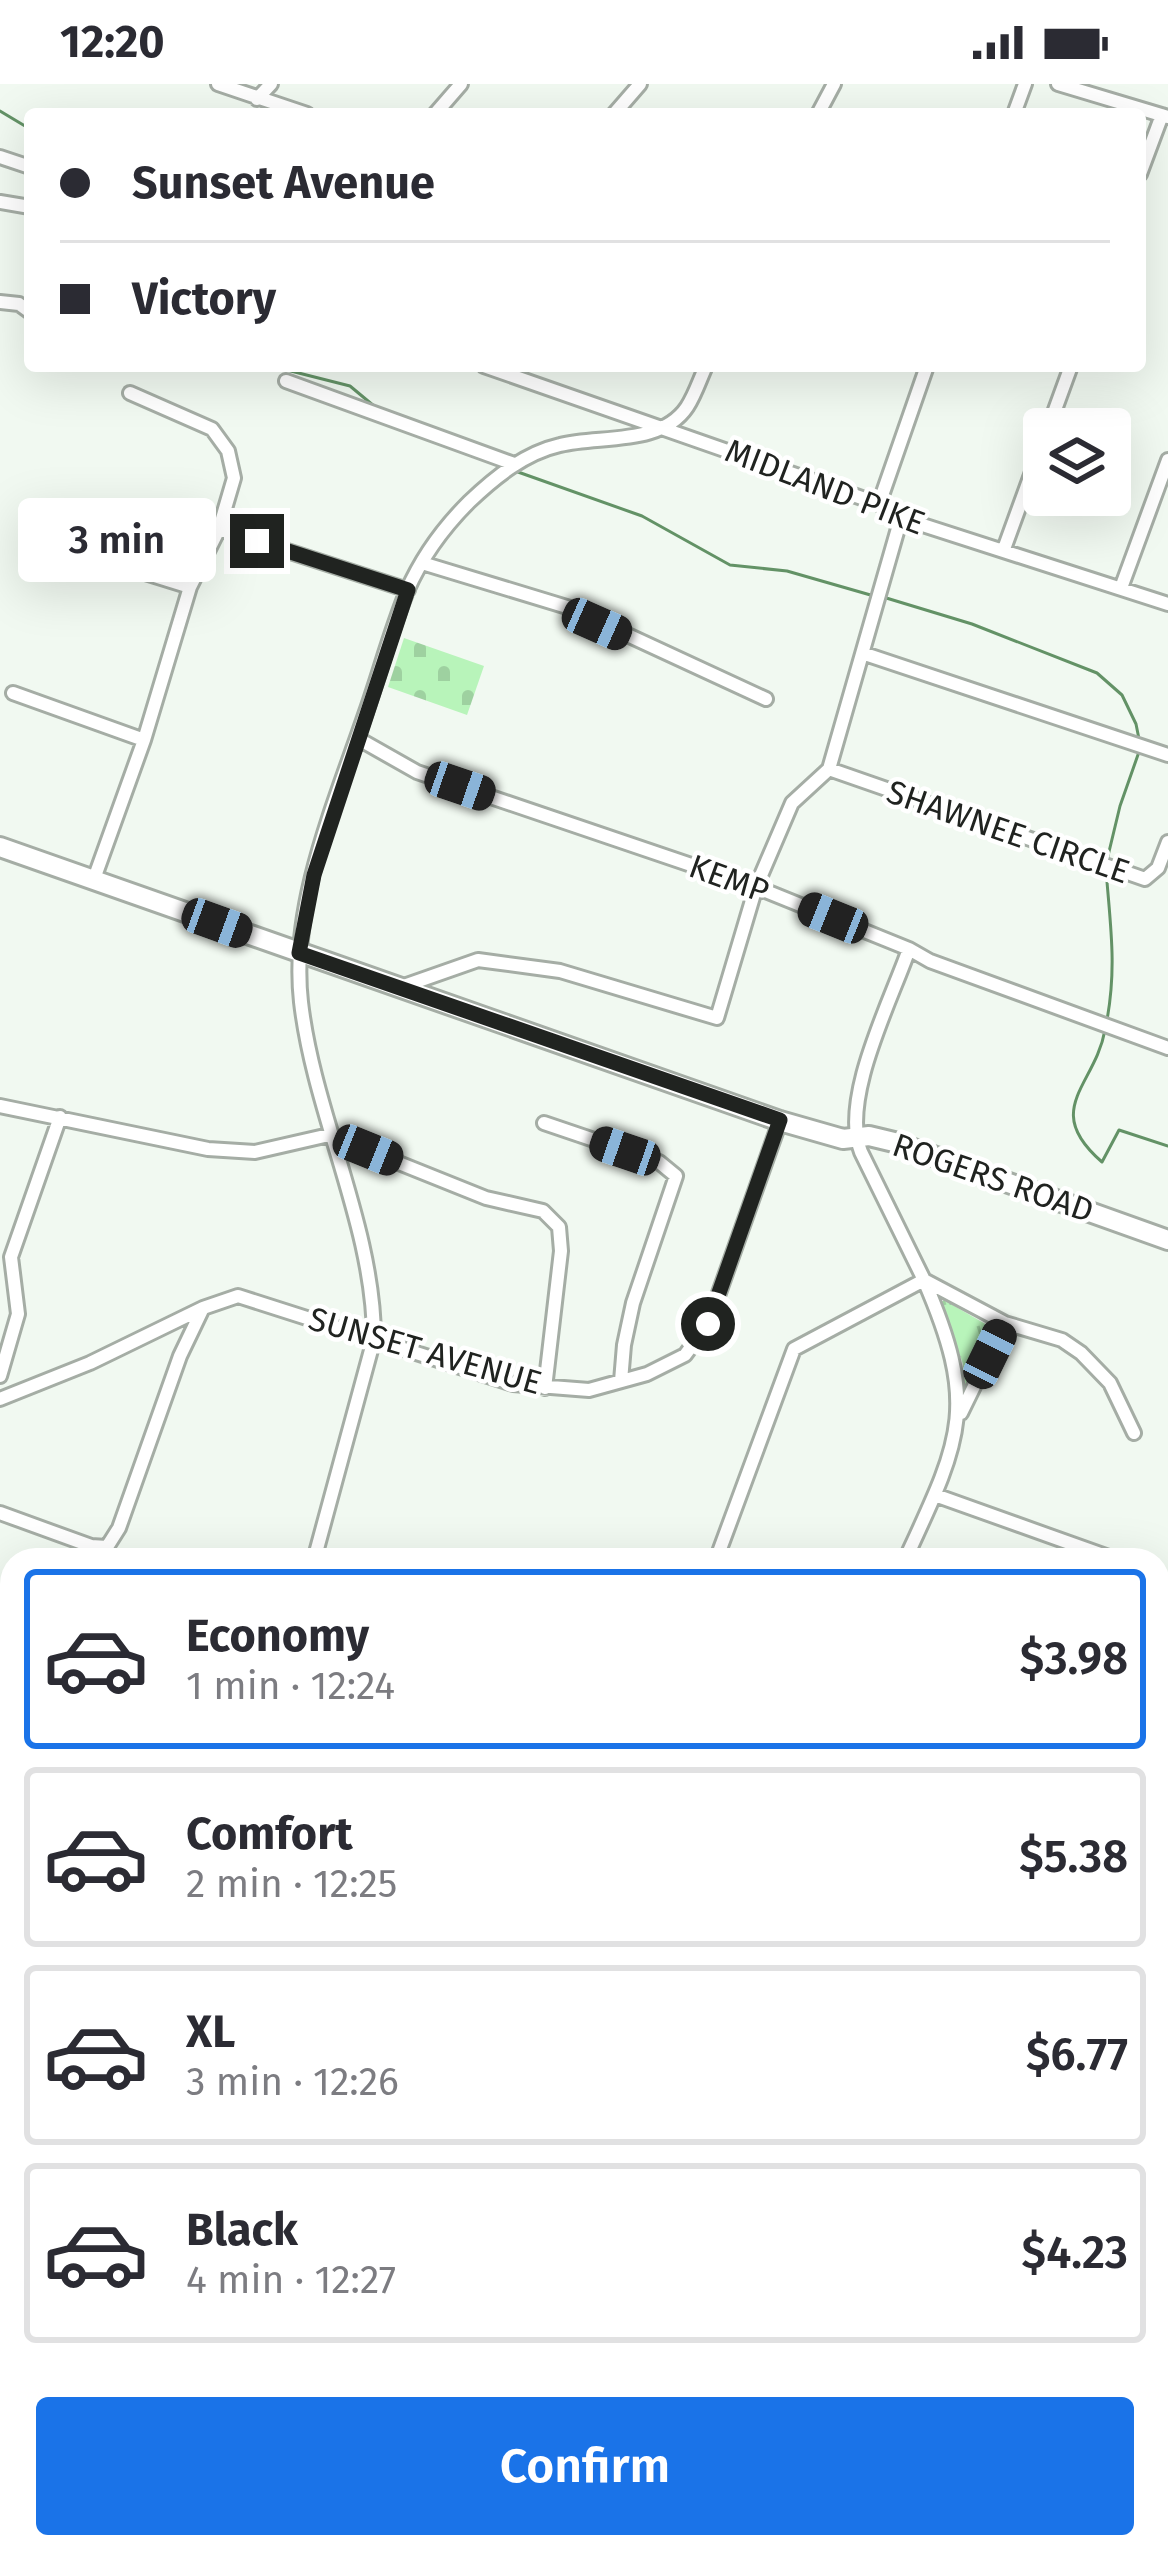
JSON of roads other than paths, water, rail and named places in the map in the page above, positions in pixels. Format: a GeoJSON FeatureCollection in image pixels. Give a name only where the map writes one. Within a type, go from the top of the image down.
{"type":"FeatureCollection","features":[{"type":"Feature","properties":{"kind":"street"},"geometry":{"type":"LineString","coordinates":[[218,84],[287,108]]}},
{"type":"Feature","properties":{"kind":"street"},"geometry":{"type":"LineString","coordinates":[[257,99],[271,84]]}},
{"type":"Feature","properties":{"kind":"street"},"geometry":{"type":"LineString","coordinates":[[440,108],[461,84]]}},
{"type":"Feature","properties":{"kind":"street"},"geometry":{"type":"LineString","coordinates":[[619,108],[640,84]]}},
{"type":"Feature","properties":{"kind":"street"},"geometry":{"type":"LineString","coordinates":[[1058,84],[1138,108]]}},
{"type":"Feature","properties":{"kind":"street"},"geometry":{"type":"LineString","coordinates":[[1146,161],[1165,116]]}},
{"type":"Feature","properties":{"kind":"street","name":"MIDLAND PIKE"},"geometry":{"type":"LineString","coordinates":[[502,372],[879,504],[901,518],[1168,604]]}},
{"type":"Feature","properties":{"kind":"street"},"geometry":{"type":"LineString","coordinates":[[322,1548],[374,1339],[372,1290],[329,1135],[301,1004],[299,953],[314,875],[357,738],[408,590],[422,563],[468,503],[514,464],[557,446],[629,437],[664,427],[686,410],[703,372]]}},
{"type":"Feature","properties":{"kind":"street"},"geometry":{"type":"LineString","coordinates":[[879,504],[925,372]]}},
{"type":"Feature","properties":{"kind":"street"},"geometry":{"type":"LineString","coordinates":[[1056,408],[1069,372]]}},
{"type":"Feature","properties":{"kind":"street"},"geometry":{"type":"LineString","coordinates":[[286,381],[514,464]]}},
{"type":"Feature","properties":{"kind":"street"},"geometry":{"type":"LineString","coordinates":[[94,879],[144,740],[190,587],[219,529],[234,478],[229,451],[212,429],[130,393]]}},
{"type":"Feature","properties":{"kind":"street"},"geometry":{"type":"LineString","coordinates":[[1121,588],[1168,460]]}},
{"type":"Feature","properties":{"kind":"street"},"geometry":{"type":"LineString","coordinates":[[1004,549],[1023,497]]}},
{"type":"Feature","properties":{"kind":"street"},"geometry":{"type":"LineString","coordinates":[[398,988],[478,959],[560,971],[716,1018],[756,887],[792,803],[830,770],[901,518]]}},
{"type":"Feature","properties":{"kind":"street"},"geometry":{"type":"LineString","coordinates":[[219,529],[408,590]]}},
{"type":"Feature","properties":{"kind":"street"},"geometry":{"type":"LineString","coordinates":[[61,548],[190,587]]}},
{"type":"Feature","properties":{"kind":"street"},"geometry":{"type":"LineString","coordinates":[[422,563],[567,607],[766,699]]}},
{"type":"Feature","properties":{"kind":"street"},"geometry":{"type":"LineString","coordinates":[[865,654],[1168,755]]}},
{"type":"Feature","properties":{"kind":"street"},"geometry":{"type":"LineString","coordinates":[[13,694],[144,740]]}},
{"type":"Feature","properties":{"kind":"street","name":"KEMP"},"geometry":{"type":"LineString","coordinates":[[357,738],[417,772],[756,887],[930,961],[1168,1048]]}},
{"type":"Feature","properties":{"kind":"street","name":"SHAWNEE CIRCLE"},"geometry":{"type":"LineString","coordinates":[[830,770],[1145,879],[1158,868],[1168,842]]}},
{"type":"Feature","properties":{"kind":"street","name":"ROGERS ROAD"},"geometry":{"type":"LineString","coordinates":[[0,847],[780,1120],[843,1139],[894,1142],[1168,1240]]}},
{"type":"Feature","properties":{"kind":"street"},"geometry":{"type":"LineString","coordinates":[[910,949],[861,1087],[855,1137],[948,1335],[960,1417]]}},
{"type":"Feature","properties":{"kind":"street"},"geometry":{"type":"LineString","coordinates":[[0,1106],[208,1149],[255,1152],[329,1135],[486,1198],[543,1211],[559,1227],[561,1251],[544,1388]]}},
{"type":"Feature","properties":{"kind":"street"},"geometry":{"type":"LineString","coordinates":[[0,1376],[18,1314],[5,1272],[60,1117]]}},
{"type":"Feature","properties":{"kind":"street","name":"SUNSET AVENUE"},"geometry":{"type":"LineString","coordinates":[[0,1399],[90,1363],[203,1308],[238,1297],[468,1371],[544,1388],[589,1390],[647,1374],[685,1355],[708,1324],[780,1120]]}},
{"type":"Feature","properties":{"kind":"street"},"geometry":{"type":"LineString","coordinates":[[544,1124],[659,1162],[676,1176],[633,1303],[621,1381]]}},
{"type":"Feature","properties":{"kind":"street"},"geometry":{"type":"LineString","coordinates":[[924,1280],[1005,1323],[1062,1340],[1081,1353],[1110,1383],[1134,1433]]}},
{"type":"Feature","properties":{"kind":"street"},"geometry":{"type":"LineString","coordinates":[[720,1548],[794,1349],[924,1280]]}},
{"type":"Feature","properties":{"kind":"street"},"geometry":{"type":"LineString","coordinates":[[0,1513],[91,1546],[107,1547],[119,1528],[180,1355],[203,1308]]}},
{"type":"Feature","properties":{"kind":"street"},"geometry":{"type":"LineString","coordinates":[[910,1548],[935,1495],[960,1417],[1005,1323]]}},
{"type":"Feature","properties":{"kind":"street"},"geometry":{"type":"LineString","coordinates":[[935,1495],[1071,1548]]}},
{"type":"Feature","properties":{"kind":"waterway"},"geometry":{"type":"LineString","coordinates":[[0,111],[24,125]]}},
{"type":"Feature","properties":{"kind":"waterway"},"geometry":{"type":"LineString","coordinates":[[295,372],[350,386],[374,406]]}},
{"type":"Feature","properties":{"kind":"waterway"},"geometry":{"type":"LineString","coordinates":[[518,472],[642,516],[730,565],[787,571],[874,596]]}},
{"type":"Feature","properties":{"kind":"waterway"},"geometry":{"type":"LineString","coordinates":[[883,597],[972,624],[1097,673],[1122,695],[1139,739]]}},
{"type":"Feature","properties":{"kind":"waterway"},"geometry":{"type":"LineString","coordinates":[[1107,860],[1140,749]]}},
{"type":"Feature","properties":{"kind":"waterway"},"geometry":{"type":"LineString","coordinates":[[1106,869],[1112,963],[1107,1020]]}},
{"type":"Feature","properties":{"kind":"waterway"},"geometry":{"type":"LineString","coordinates":[[1105,1030],[1077,1097],[1075,1127],[1102,1162],[1119,1130],[1168,1146]]}}]}
